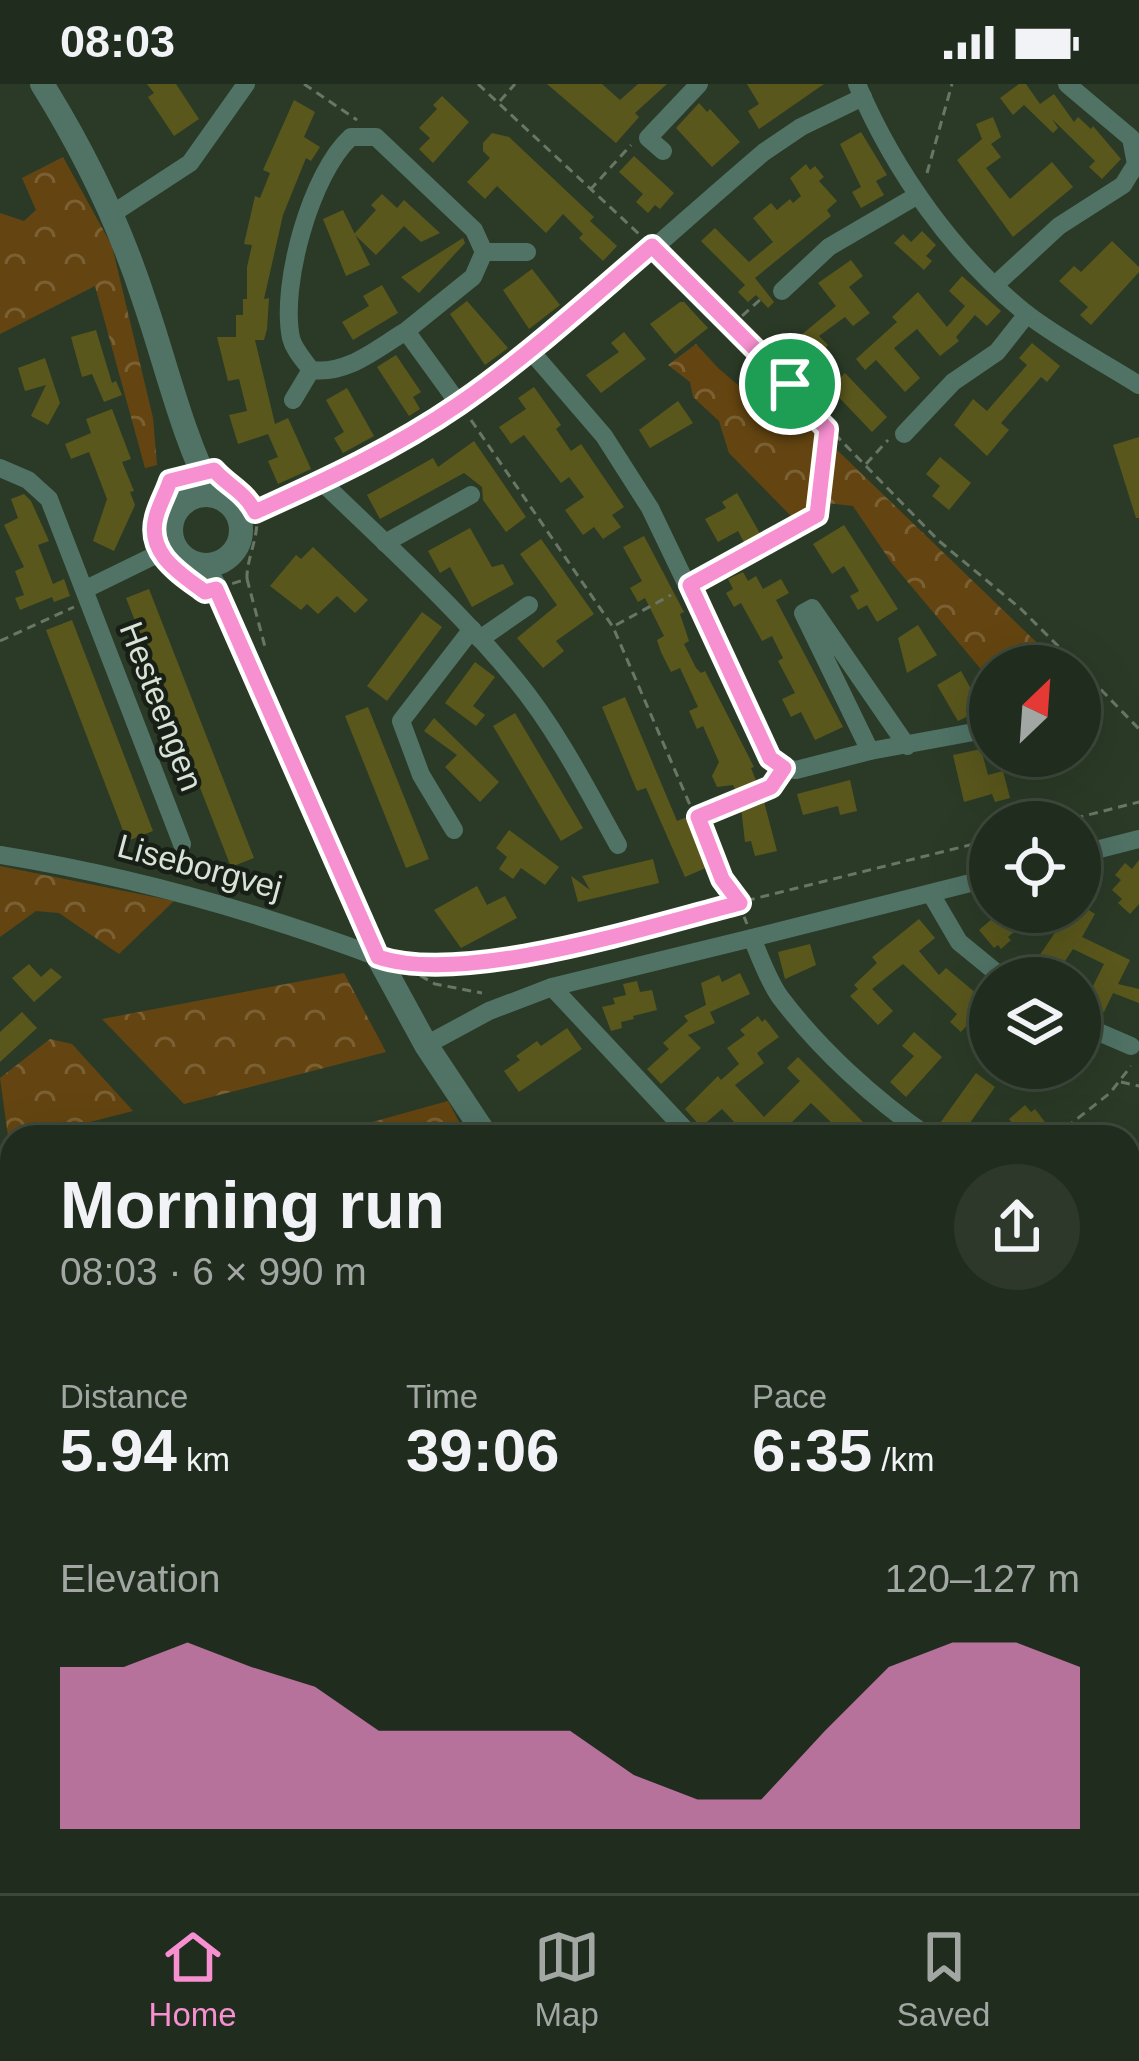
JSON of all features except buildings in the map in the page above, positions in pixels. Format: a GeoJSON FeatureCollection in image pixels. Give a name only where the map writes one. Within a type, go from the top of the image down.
{"type":"FeatureCollection","features":[{"type":"Feature","properties":{"kind":"street"},"geometry":{"type":"LineString","coordinates":[[42,84],[76,138],[112,214],[145,302],[171,392],[190,483],[172,522],[167,549],[202,565],[230,556]]}},
{"type":"Feature","properties":{"kind":"street"},"geometry":{"type":"LineString","coordinates":[[112,214],[190,163],[246,84]]}},
{"type":"Feature","properties":{"kind":"street"},"geometry":{"type":"LineString","coordinates":[[656,145],[699,84]]}},
{"type":"Feature","properties":{"kind":"street"},"geometry":{"type":"LineString","coordinates":[[995,285],[1059,226],[1124,185],[1136,164],[1131,138],[1067,84]]}},
{"type":"Feature","properties":{"kind":"street"},"geometry":{"type":"LineString","coordinates":[[190,483],[247,515],[387,448],[459,404],[530,350],[764,152],[860,90],[918,196],[995,285],[1027,314],[1139,385]]}},
{"type":"Feature","properties":{"kind":"street"},"geometry":{"type":"LineString","coordinates":[[351,137],[376,137],[474,230],[484,252],[473,277],[406,331],[342,369],[311,370],[291,340],[291,288],[301,238],[318,187],[338,149],[351,137]]}},
{"type":"Feature","properties":{"kind":"street"},"geometry":{"type":"LineString","coordinates":[[782,291],[829,247],[918,196]]}},
{"type":"Feature","properties":{"kind":"street"},"geometry":{"type":"LineString","coordinates":[[484,252],[526,252]]}},
{"type":"Feature","properties":{"kind":"street"},"geometry":{"type":"LineString","coordinates":[[904,434],[953,382],[997,352],[1027,314]]}},
{"type":"Feature","properties":{"kind":"street"},"geometry":{"type":"LineString","coordinates":[[406,331],[459,404]]}},
{"type":"Feature","properties":{"kind":"street"},"geometry":{"type":"LineString","coordinates":[[530,350],[604,436],[650,508],[770,758],[796,770],[969,733]]}},
{"type":"Feature","properties":{"kind":"street"},"geometry":{"type":"LineString","coordinates":[[293,400],[311,370]]}},
{"type":"Feature","properties":{"kind":"street","name":"Hesteengen"},"geometry":{"type":"LineString","coordinates":[[0,468],[28,480],[49,499],[182,844]]}},
{"type":"Feature","properties":{"kind":"street"},"geometry":{"type":"LineString","coordinates":[[322,482],[476,634],[519,684],[572,761],[618,845]]}},
{"type":"Feature","properties":{"kind":"street"},"geometry":{"type":"LineString","coordinates":[[385,543],[471,495]]}},
{"type":"Feature","properties":{"kind":"street","name":"Liseborgvej"},"geometry":{"type":"LineString","coordinates":[[224,586],[247,515]]}},
{"type":"Feature","properties":{"kind":"street","name":"Hesteengen"},"geometry":{"type":"LineString","coordinates":[[86,589],[167,549]]}},
{"type":"Feature","properties":{"kind":"street","name":"Liseborgvej"},"geometry":{"type":"LineString","coordinates":[[202,565],[224,586],[262,694],[426,1046],[479,1125]]}},
{"type":"Feature","properties":{"kind":"street"},"geometry":{"type":"LineString","coordinates":[[454,830],[421,775],[400,721],[476,634],[530,605]]}},
{"type":"Feature","properties":{"kind":"street"},"geometry":{"type":"LineString","coordinates":[[870,751],[802,613],[812,608],[907,746]]}},
{"type":"Feature","properties":{"kind":"street"},"geometry":{"type":"LineString","coordinates":[[1101,849],[1139,839]]}},
{"type":"Feature","properties":{"kind":"street","name":"Liseborgvej"},"geometry":{"type":"LineString","coordinates":[[0,855],[183,892],[278,920],[389,961]]}},
{"type":"Feature","properties":{"kind":"street"},"geometry":{"type":"LineString","coordinates":[[426,1046],[502,1006],[552,987],[969,884]]}},
{"type":"Feature","properties":{"kind":"street"},"geometry":{"type":"LineString","coordinates":[[931,894],[959,941],[978,957]]}},
{"type":"Feature","properties":{"kind":"street"},"geometry":{"type":"LineString","coordinates":[[752,938],[777,993],[890,1110],[911,1125]]}},
{"type":"Feature","properties":{"kind":"street"},"geometry":{"type":"LineString","coordinates":[[552,987],[681,1125]]}},
{"type":"Feature","properties":{"kind":"street"},"geometry":{"type":"LineString","coordinates":[[1101,1033],[1131,1046]]}},
{"type":"Feature","properties":{"kind":"path"},"geometry":{"type":"LineString","coordinates":[[304,84],[357,120],[362,134]]}},
{"type":"Feature","properties":{"kind":"path"},"geometry":{"type":"LineString","coordinates":[[478,84],[652,246],[939,541],[1057,645]]}},
{"type":"Feature","properties":{"kind":"path"},"geometry":{"type":"LineString","coordinates":[[498,103],[514,84]]}},
{"type":"Feature","properties":{"kind":"path"},"geometry":{"type":"LineString","coordinates":[[918,196],[926,189],[952,84]]}},
{"type":"Feature","properties":{"kind":"path"},"geometry":{"type":"LineString","coordinates":[[590,190],[636,139],[656,145]]}},
{"type":"Feature","properties":{"kind":"path"},"geometry":{"type":"LineString","coordinates":[[730,326],[772,290],[782,291]]}},
{"type":"Feature","properties":{"kind":"path"},"geometry":{"type":"LineString","coordinates":[[459,404],[614,627],[752,938]]}},
{"type":"Feature","properties":{"kind":"path"},"geometry":{"type":"LineString","coordinates":[[614,627],[817,515],[827,429]]}},
{"type":"Feature","properties":{"kind":"path"},"geometry":{"type":"LineString","coordinates":[[864,466],[896,432],[904,434]]}},
{"type":"Feature","properties":{"kind":"path"},"geometry":{"type":"LineString","coordinates":[[214,470],[246,495],[247,515],[258,523],[247,579],[205,592],[168,564],[167,549],[154,535],[170,481],[190,483],[214,470]]}},
{"type":"Feature","properties":{"kind":"path"},"geometry":{"type":"LineString","coordinates":[[1101,690],[1139,729]]}},
{"type":"Feature","properties":{"kind":"path"},"geometry":{"type":"LineString","coordinates":[[698,817],[771,787],[784,768]]}},
{"type":"Feature","properties":{"kind":"path"},"geometry":{"type":"LineString","coordinates":[[1101,812],[1139,802]]}},
{"type":"Feature","properties":{"kind":"path"},"geometry":{"type":"LineString","coordinates":[[389,961],[489,961],[544,951],[969,845]]}},
{"type":"Feature","properties":{"kind":"path"},"geometry":{"type":"LineString","coordinates":[[389,961],[435,984],[480,992],[502,1006]]}},
{"type":"Feature","properties":{"kind":"path"},"geometry":{"type":"LineString","coordinates":[[1068,1125],[1131,1069],[1131,1046]]}},
{"type":"Feature","properties":{"kind":"path"},"geometry":{"type":"LineString","coordinates":[[1119,1082],[1139,1085]]}},
{"type":"Feature","properties":{"kind":"green space"},"geometry":{"type":"Polygon","coordinates":[[[63,157],[112,246],[153,418],[157,465],[145,468],[95,286],[0,334],[0,213],[24,221],[36,210],[22,178],[63,157]]]}},
{"type":"Feature","properties":{"kind":"green space"},"geometry":{"type":"Polygon","coordinates":[[[696,344],[787,426],[812,423],[820,431],[812,512],[795,520],[729,453],[719,421],[693,397],[690,382],[668,365],[696,344]]]}},
{"type":"Feature","properties":{"kind":"green space"},"geometry":{"type":"Polygon","coordinates":[[[836,449],[1039,645],[969,645],[969,655],[891,562],[853,506],[827,503],[836,449]]]}},
{"type":"Feature","properties":{"kind":"green space"},"geometry":{"type":"Polygon","coordinates":[[[0,866],[174,901],[119,954],[59,913],[36,911],[0,937],[0,866]]]}},
{"type":"Feature","properties":{"kind":"green space"},"geometry":{"type":"Polygon","coordinates":[[[344,973],[386,1052],[184,1104],[102,1019],[344,973]]]}},
{"type":"Feature","properties":{"kind":"green space"},"geometry":{"type":"Polygon","coordinates":[[[50,1039],[72,1044],[133,1111],[78,1125],[7,1125],[0,1078],[50,1039]]]}},
{"type":"Feature","properties":{"kind":"green space"},"geometry":{"type":"Polygon","coordinates":[[[448,1101],[461,1125],[361,1125],[448,1101]]]}},
{"type":"Feature","properties":{"kind":"route"},"geometry":{"type":"LineString","coordinates":[[652,246],[790,384],[827,429],[817,515],[690,585],[770,758],[784,768],[771,787],[698,817],[722,879],[740,903],[489,961],[400,965],[378,957],[216,589],[205,592],[160,553],[154,535],[156,518],[170,481],[214,470],[246,495],[255,512],[322,482],[459,404],[652,246]]}}]}
